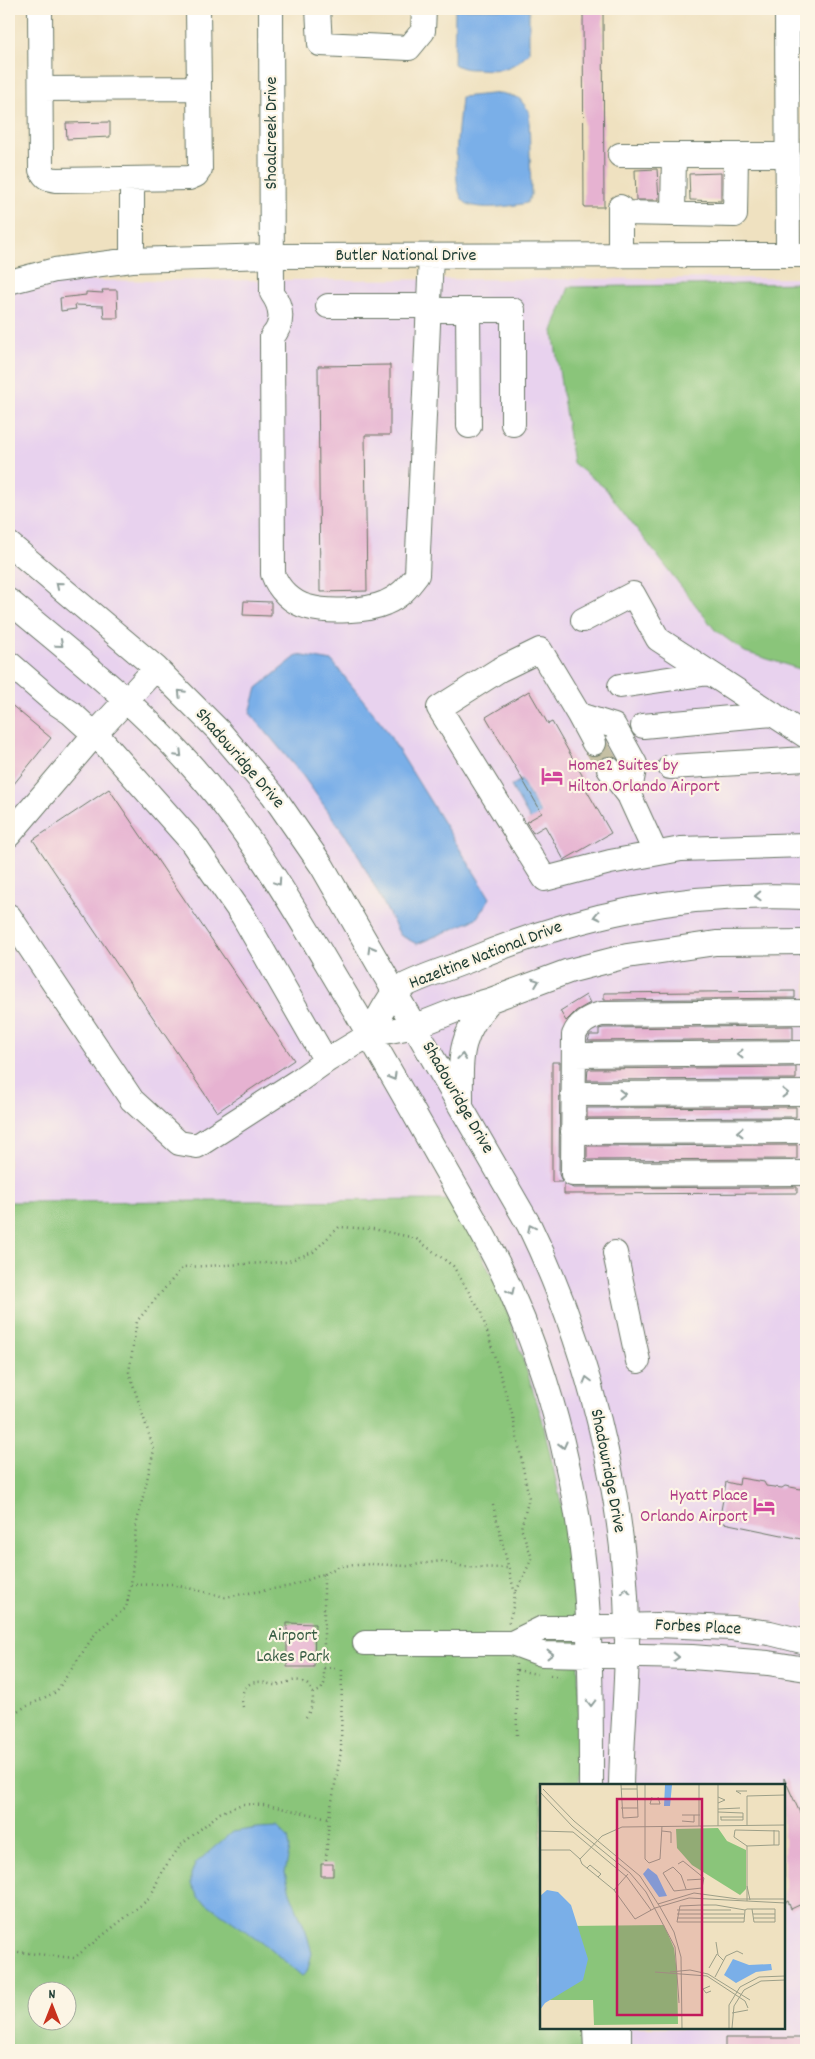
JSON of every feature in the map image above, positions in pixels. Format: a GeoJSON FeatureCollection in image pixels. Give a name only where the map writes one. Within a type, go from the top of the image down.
{"type":"FeatureCollection","features":[{"type":"Feature","properties":{"kind":"street"},"geometry":{"type":"LineString","coordinates":[[40,9],[41,170],[48,179],[56,180],[189,178],[196,175],[200,169],[198,9]]}},
{"type":"Feature","properties":{"kind":"street","name":"Shoalcreek Drive"},"geometry":{"type":"LineString","coordinates":[[272,9],[272,293],[263,302],[263,324],[265,330],[272,338],[273,574],[275,580],[285,593],[308,608],[344,610],[384,604],[403,593],[417,575],[429,308]]}},
{"type":"Feature","properties":{"kind":"street"},"geometry":{"type":"LineString","coordinates":[[318,9],[320,44],[409,48],[423,31],[424,9]]}},
{"type":"Feature","properties":{"kind":"street"},"geometry":{"type":"LineString","coordinates":[[787,9],[788,155],[797,255]]}},
{"type":"Feature","properties":{"kind":"street"},"geometry":{"type":"LineString","coordinates":[[41,89],[199,88]]}},
{"type":"Feature","properties":{"kind":"street"},"geometry":{"type":"LineString","coordinates":[[620,155],[788,155]]}},
{"type":"Feature","properties":{"kind":"street"},"geometry":{"type":"LineString","coordinates":[[673,214],[674,155]]}},
{"type":"Feature","properties":{"kind":"street"},"geometry":{"type":"LineString","coordinates":[[620,256],[620,210],[673,214],[735,215],[736,155]]}},
{"type":"Feature","properties":{"kind":"street"},"geometry":{"type":"LineString","coordinates":[[132,179],[132,260]]}},
{"type":"Feature","properties":{"kind":"street","name":"Butler National Drive"},"geometry":{"type":"LineString","coordinates":[[9,282],[56,270],[132,260],[271,256],[797,255]]}},
{"type":"Feature","properties":{"kind":"street"},"geometry":{"type":"LineString","coordinates":[[429,308],[430,256]]}},
{"type":"Feature","properties":{"kind":"street"},"geometry":{"type":"LineString","coordinates":[[328,306],[513,310],[513,424]]}},
{"type":"Feature","properties":{"kind":"street"},"geometry":{"type":"LineString","coordinates":[[468,310],[469,426]]}},
{"type":"Feature","properties":{"kind":"street","name":"Shadowridge Drive"},"geometry":{"type":"LineString","coordinates":[[9,544],[156,668],[219,731],[273,795],[322,866],[522,1211],[549,1268],[566,1312],[591,1394],[611,1478],[624,1564],[627,1625],[621,1784]]}},
{"type":"Feature","properties":{"kind":"street"},"geometry":{"type":"LineString","coordinates":[[583,620],[633,594],[658,640],[806,736]]}},
{"type":"Feature","properties":{"kind":"street"},"geometry":{"type":"LineString","coordinates":[[9,601],[126,700],[187,761],[238,821],[288,898],[369,1035],[490,1248],[514,1298],[534,1347],[552,1404],[574,1493],[583,1558],[590,1654],[591,1784]]}},
{"type":"Feature","properties":{"kind":"street"},"geometry":{"type":"LineString","coordinates":[[594,743],[580,715],[540,650],[499,670],[439,708],[544,879],[655,852],[681,848],[806,845]]}},
{"type":"Feature","properties":{"kind":"street"},"geometry":{"type":"LineString","coordinates":[[9,663],[94,734],[120,759],[191,840],[243,916],[326,1061]]}},
{"type":"Feature","properties":{"kind":"street"},"geometry":{"type":"LineString","coordinates":[[9,835],[94,734],[156,668]]}},
{"type":"Feature","properties":{"kind":"street"},"geometry":{"type":"LineString","coordinates":[[620,686],[709,672]]}},
{"type":"Feature","properties":{"kind":"street"},"geometry":{"type":"LineString","coordinates":[[643,726],[773,714]]}},
{"type":"Feature","properties":{"kind":"street"},"geometry":{"type":"LineString","coordinates":[[580,715],[614,726],[635,764],[629,795]]}},
{"type":"Feature","properties":{"kind":"street"},"geometry":{"type":"LineString","coordinates":[[670,767],[806,759]]}},
{"type":"Feature","properties":{"kind":"street"},"geometry":{"type":"LineString","coordinates":[[609,769],[629,795],[655,852]]}},
{"type":"Feature","properties":{"kind":"street","name":"Hazeltine National Drive"},"geometry":{"type":"LineString","coordinates":[[369,1035],[395,991],[518,940],[564,925],[603,915],[686,900],[806,896]]}},
{"type":"Feature","properties":{"kind":"street"},"geometry":{"type":"LineString","coordinates":[[9,916],[132,1100],[179,1143],[197,1146],[369,1035],[416,1026],[569,971],[627,956],[716,943],[806,942]]}},
{"type":"Feature","properties":{"kind":"street"},"geometry":{"type":"LineString","coordinates":[[461,1106],[461,1067],[464,1045],[471,1024],[491,1000]]}},
{"type":"Feature","properties":{"kind":"street"},"geometry":{"type":"LineString","coordinates":[[806,1012],[601,1014],[591,1017],[576,1028],[574,1035],[573,1174],[806,1172]]}},
{"type":"Feature","properties":{"kind":"street"},"geometry":{"type":"LineString","coordinates":[[574,1055],[806,1053]]}},
{"type":"Feature","properties":{"kind":"street"},"geometry":{"type":"LineString","coordinates":[[573,1094],[806,1093]]}},
{"type":"Feature","properties":{"kind":"street"},"geometry":{"type":"LineString","coordinates":[[573,1132],[806,1131]]}},
{"type":"Feature","properties":{"kind":"street"},"geometry":{"type":"LineString","coordinates":[[615,1253],[638,1362]]}},
{"type":"Feature","properties":{"kind":"street","name":"Forbes Place"},"geometry":{"type":"LineString","coordinates":[[512,1643],[543,1628],[627,1625],[715,1626],[770,1633],[806,1642]]}},
{"type":"Feature","properties":{"kind":"street"},"geometry":{"type":"LineString","coordinates":[[365,1643],[512,1643]]}},
{"type":"Feature","properties":{"kind":"street","name":"Forbes Place"},"geometry":{"type":"LineString","coordinates":[[512,1643],[542,1654],[692,1657],[759,1662],[806,1669]]}},
{"type":"Feature","properties":{"kind":"street"},"geometry":{"type":"LineString","coordinates":[[595,2029],[596,2050]]}},
{"type":"Feature","properties":{"kind":"street"},"geometry":{"type":"LineString","coordinates":[[618,2029],[619,2050]]}},
{"type":"Feature","properties":{"kind":"path"},"geometry":{"type":"LineString","coordinates":[[9,1715],[56,1692],[98,1632],[126,1608],[131,1585],[136,1526],[154,1450],[129,1372],[137,1321],[183,1268],[286,1262],[314,1252],[339,1227],[373,1228],[414,1238],[453,1266],[481,1312],[513,1417],[530,1498],[521,1528],[532,1558],[515,1594],[513,1608],[507,1623],[517,1670],[517,1736]]}},
{"type":"Feature","properties":{"kind":"path"},"geometry":{"type":"LineString","coordinates":[[494,1505],[515,1594]]}},
{"type":"Feature","properties":{"kind":"path"},"geometry":{"type":"LineString","coordinates":[[131,1585],[172,1584],[224,1597],[291,1586],[340,1566],[373,1564],[407,1566],[441,1562],[465,1567],[509,1568]]}},
{"type":"Feature","properties":{"kind":"path"},"geometry":{"type":"LineString","coordinates":[[313,1693],[321,1690],[324,1684],[324,1574]]}},
{"type":"Feature","properties":{"kind":"path"},"geometry":{"type":"LineString","coordinates":[[324,1668],[342,1668],[341,1751],[328,1818],[326,1860]]}},
{"type":"Feature","properties":{"kind":"path"},"geometry":{"type":"LineString","coordinates":[[244,1707],[240,1698],[243,1690],[250,1684],[257,1682],[275,1685],[292,1680],[301,1681],[309,1686],[313,1693],[314,1703],[304,1719]]}},
{"type":"Feature","properties":{"kind":"path"},"geometry":{"type":"LineString","coordinates":[[9,1948],[18,1952],[74,1958],[150,1898],[162,1871],[181,1845],[220,1813],[242,1804],[266,1805],[328,1818]]}},
{"type":"Feature","properties":{"kind":"shaded area"},"geometry":{"type":"Polygon","coordinates":[[[806,278],[806,2050],[9,2050],[9,281],[806,278]]]}},
{"type":"Feature","properties":{"kind":"green space"},"geometry":{"type":"Polygon","coordinates":[[[806,283],[806,671],[745,652],[715,630],[605,488],[573,463],[553,331],[569,287],[806,283]]]}},
{"type":"Feature","properties":{"kind":"green space","name":"Airport Lakes Park"},"geometry":{"type":"Polygon","coordinates":[[[455,1200],[504,1301],[542,1418],[568,1534],[578,1642],[579,1784],[540,1784],[540,2029],[582,2029],[582,2050],[9,2050],[9,1202],[455,1200]]]}},
{"type":"Feature","properties":{"kind":"water"},"geometry":{"type":"Polygon","coordinates":[[[455,9],[529,9],[529,52],[517,63],[500,69],[468,69],[454,64],[455,9]]]}},
{"type":"Feature","properties":{"kind":"water"},"geometry":{"type":"Polygon","coordinates":[[[501,93],[519,98],[529,111],[531,195],[527,203],[478,207],[466,203],[457,185],[456,153],[461,97],[501,93]]]}},
{"type":"Feature","properties":{"kind":"water"},"geometry":{"type":"Polygon","coordinates":[[[298,655],[332,661],[383,725],[490,898],[476,919],[417,944],[400,935],[355,849],[303,776],[250,713],[257,688],[298,655]]]}},
{"type":"Feature","properties":{"kind":"water"},"geometry":{"type":"Polygon","coordinates":[[[521,780],[541,815],[531,821],[511,786],[521,780]]]}},
{"type":"Feature","properties":{"kind":"water"},"geometry":{"type":"Polygon","coordinates":[[[277,1827],[288,1838],[290,1848],[285,1872],[291,1895],[306,1931],[312,1953],[307,1972],[302,1976],[267,1946],[199,1898],[191,1884],[191,1874],[196,1863],[232,1832],[277,1827]]]}},
{"type":"Feature","properties":{"kind":"building"},"geometry":{"type":"Polygon","coordinates":[[[583,9],[603,9],[604,207],[584,207],[583,9]]]}},
{"type":"Feature","properties":{"kind":"building"},"geometry":{"type":"Polygon","coordinates":[[[110,122],[110,137],[67,139],[66,123],[110,122]]]}},
{"type":"Feature","properties":{"kind":"building"},"geometry":{"type":"Polygon","coordinates":[[[657,169],[659,200],[636,200],[635,170],[657,169]]]}},
{"type":"Feature","properties":{"kind":"building"},"geometry":{"type":"Polygon","coordinates":[[[721,173],[721,201],[690,200],[689,174],[721,173]]]}},
{"type":"Feature","properties":{"kind":"building"},"geometry":{"type":"Polygon","coordinates":[[[102,290],[117,290],[118,318],[104,318],[103,306],[75,305],[76,309],[61,311],[60,298],[86,295],[86,292],[103,293],[102,290]]]}},
{"type":"Feature","properties":{"kind":"building"},"geometry":{"type":"Polygon","coordinates":[[[390,365],[390,435],[365,435],[367,591],[320,592],[318,366],[390,365]]]}},
{"type":"Feature","properties":{"kind":"building"},"geometry":{"type":"Polygon","coordinates":[[[244,601],[271,602],[271,616],[243,615],[244,601]]]}},
{"type":"Feature","properties":{"kind":"building","name":"Home2 Suites by Hilton Orlando Airport"},"geometry":{"type":"Polygon","coordinates":[[[529,691],[548,724],[552,722],[586,782],[583,784],[611,833],[564,860],[545,826],[533,833],[526,822],[542,813],[486,717],[529,691]]]}},
{"type":"Feature","properties":{"kind":"building"},"geometry":{"type":"Polygon","coordinates":[[[9,703],[51,738],[9,790],[9,703]]]}},
{"type":"Feature","properties":{"kind":"building"},"geometry":{"type":"Polygon","coordinates":[[[109,789],[294,1060],[217,1112],[33,840],[109,789]]]}},
{"type":"Feature","properties":{"kind":"building"},"geometry":{"type":"Polygon","coordinates":[[[795,991],[795,998],[604,1000],[604,993],[795,991]]]}},
{"type":"Feature","properties":{"kind":"building"},"geometry":{"type":"Polygon","coordinates":[[[586,995],[590,1003],[576,1011],[566,1021],[560,1011],[586,995]]]}},
{"type":"Feature","properties":{"kind":"building"},"geometry":{"type":"Polygon","coordinates":[[[793,1026],[793,1039],[588,1041],[590,1035],[599,1035],[599,1029],[603,1028],[793,1026]]]}},
{"type":"Feature","properties":{"kind":"building"},"geometry":{"type":"Polygon","coordinates":[[[552,1062],[560,1062],[559,1174],[562,1182],[552,1182],[552,1062]]]}},
{"type":"Feature","properties":{"kind":"building"},"geometry":{"type":"Polygon","coordinates":[[[796,1067],[796,1079],[587,1080],[588,1069],[796,1067]]]}},
{"type":"Feature","properties":{"kind":"building"},"geometry":{"type":"Polygon","coordinates":[[[796,1107],[796,1117],[587,1118],[587,1108],[796,1107]]]}},
{"type":"Feature","properties":{"kind":"building"},"geometry":{"type":"Polygon","coordinates":[[[797,1145],[797,1159],[587,1160],[587,1146],[797,1145]]]}},
{"type":"Feature","properties":{"kind":"building"},"geometry":{"type":"Polygon","coordinates":[[[564,1183],[573,1188],[797,1187],[797,1193],[564,1194],[564,1183]]]}},
{"type":"Feature","properties":{"kind":"building","name":"Hyatt Place Orlando Airport"},"geometry":{"type":"Polygon","coordinates":[[[740,1478],[764,1482],[766,1486],[782,1488],[785,1486],[806,1490],[806,1540],[719,1522],[726,1482],[739,1485],[740,1478]]]}},
{"type":"Feature","properties":{"kind":"building"},"geometry":{"type":"Polygon","coordinates":[[[287,1623],[315,1624],[314,1667],[287,1667],[287,1623]]]}},
{"type":"Feature","properties":{"kind":"building"},"geometry":{"type":"Polygon","coordinates":[[[784,1778],[800,1813],[802,1812],[806,1821],[806,1902],[791,1909],[788,1901],[785,1902],[784,1778]]]}},
{"type":"Feature","properties":{"kind":"building"},"geometry":{"type":"Polygon","coordinates":[[[321,1864],[333,1864],[333,1876],[321,1876],[321,1864]]]}},
{"type":"Feature","properties":{"kind":"building"},"geometry":{"type":"Polygon","coordinates":[[[725,2038],[806,2038],[806,2050],[725,2050],[725,2038]]]}},
{"type":"Feature","properties":{"kind":"tunnel"},"geometry":{"type":"LineString","coordinates":[[594,743],[609,769]]}},
{"type":"Feature","properties":{"kind":"place","name":"Home2 Suites by Hilton Orlando Airport"},"geometry":{"type":"Point","coordinates":[552,776]}},
{"type":"Feature","properties":{"kind":"place","name":"Hyatt Place Orlando Airport"},"geometry":{"type":"Point","coordinates":[764,1506]}}]}
